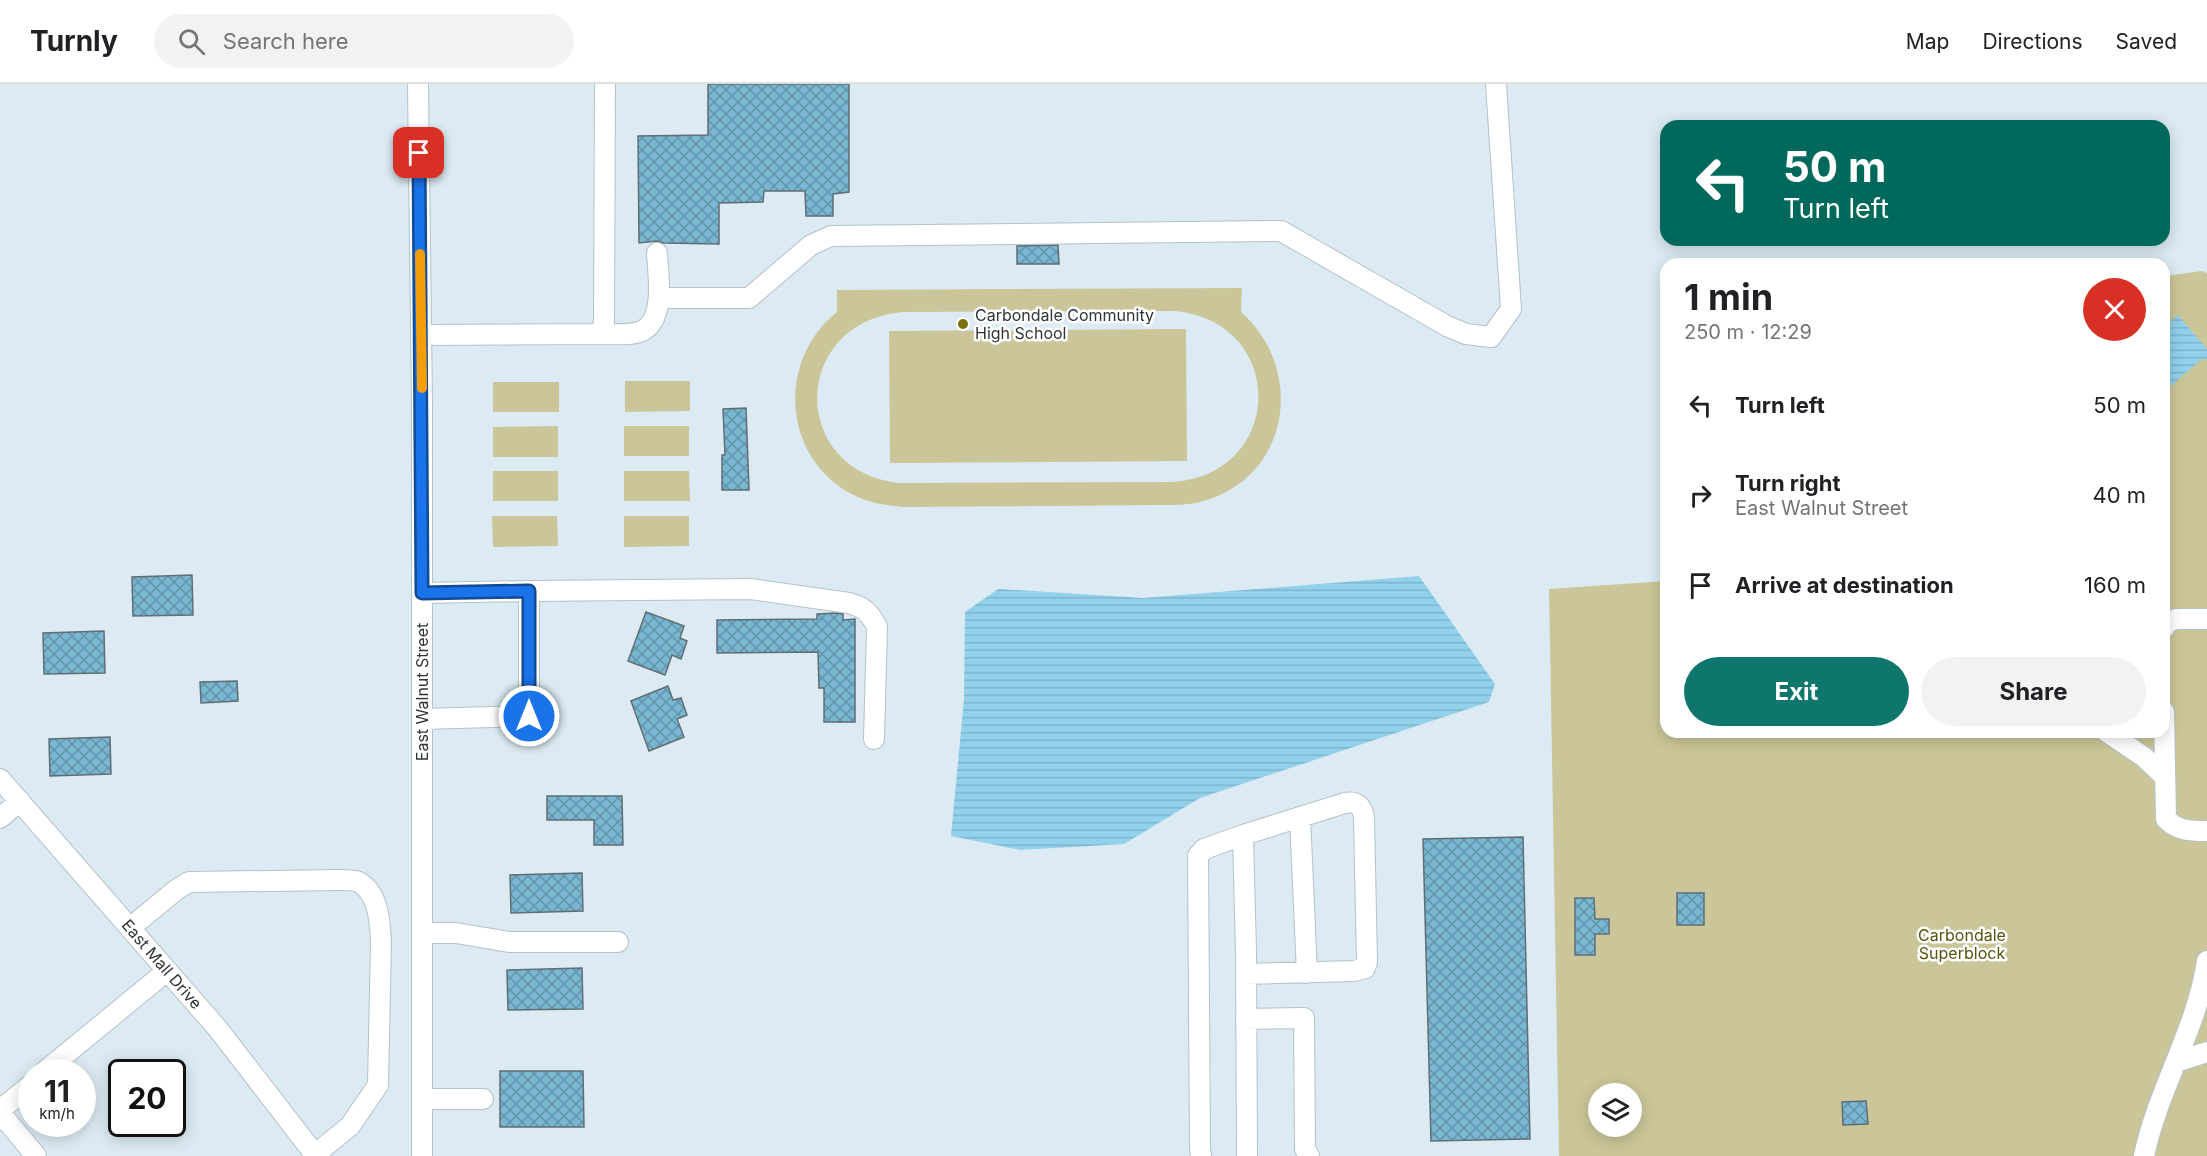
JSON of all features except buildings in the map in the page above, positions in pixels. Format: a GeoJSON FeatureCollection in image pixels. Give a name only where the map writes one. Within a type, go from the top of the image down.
{"type":"FeatureCollection","features":[{"type":"Feature","properties":{"kind":"street","name":"East Walnut Street"},"geometry":{"type":"LineString","coordinates":[[418,84],[422,593],[422,1156]]}},
{"type":"Feature","properties":{"kind":"street"},"geometry":{"type":"LineString","coordinates":[[601,334],[604,322],[604,84]]}},
{"type":"Feature","properties":{"kind":"street"},"geometry":{"type":"LineString","coordinates":[[659,298],[749,298],[811,245],[831,236],[1281,231],[1447,326],[1466,334],[1491,337],[1511,309],[1496,84]]}},
{"type":"Feature","properties":{"kind":"street"},"geometry":{"type":"LineString","coordinates":[[421,335],[630,334],[644,330],[656,319],[659,298],[657,253]]}},
{"type":"Feature","properties":{"kind":"street"},"geometry":{"type":"LineString","coordinates":[[422,593],[751,590],[849,603],[863,607],[877,627],[874,739]]}},
{"type":"Feature","properties":{"kind":"street"},"geometry":{"type":"LineString","coordinates":[[422,719],[529,716],[529,591]]}},
{"type":"Feature","properties":{"kind":"street"},"geometry":{"type":"LineString","coordinates":[[2170,622],[2176,619],[2207,619]]}},
{"type":"Feature","properties":{"kind":"street"},"geometry":{"type":"LineString","coordinates":[[2116,738],[2144,757],[2166,777]]}},
{"type":"Feature","properties":{"kind":"street"},"geometry":{"type":"LineString","coordinates":[[2165,738],[2166,819],[2173,826],[2184,830],[2207,831]]}},
{"type":"Feature","properties":{"kind":"street","name":"East Mall Drive"},"geometry":{"type":"LineString","coordinates":[[0,779],[218,1029],[315,1156]]}},
{"type":"Feature","properties":{"kind":"street"},"geometry":{"type":"LineString","coordinates":[[0,818],[20,801]]}},
{"type":"Feature","properties":{"kind":"street"},"geometry":{"type":"LineString","coordinates":[[1201,1156],[1198,856],[1204,849],[1243,835],[1352,802],[1358,804],[1363,810],[1364,819],[1367,962],[1361,970],[1246,974]]}},
{"type":"Feature","properties":{"kind":"street"},"geometry":{"type":"LineString","coordinates":[[1300,817],[1307,973]]}},
{"type":"Feature","properties":{"kind":"street"},"geometry":{"type":"LineString","coordinates":[[1243,835],[1247,1156]]}},
{"type":"Feature","properties":{"kind":"street"},"geometry":{"type":"LineString","coordinates":[[130,928],[189,882],[340,880],[358,881],[369,891],[380,920],[378,1085],[350,1126],[315,1156]]}},
{"type":"Feature","properties":{"kind":"street"},"geometry":{"type":"LineString","coordinates":[[422,933],[456,933],[509,942],[618,942]]}},
{"type":"Feature","properties":{"kind":"street"},"geometry":{"type":"LineString","coordinates":[[2144,1156],[2199,997],[2207,961]]}},
{"type":"Feature","properties":{"kind":"street"},"geometry":{"type":"LineString","coordinates":[[60,1059],[167,971]]}},
{"type":"Feature","properties":{"kind":"street"},"geometry":{"type":"LineString","coordinates":[[1246,1019],[1304,1018],[1305,1149],[1309,1156]]}},
{"type":"Feature","properties":{"kind":"street"},"geometry":{"type":"LineString","coordinates":[[2176,1062],[2207,1053]]}},
{"type":"Feature","properties":{"kind":"street"},"geometry":{"type":"LineString","coordinates":[[0,1110],[18,1095]]}},
{"type":"Feature","properties":{"kind":"street"},"geometry":{"type":"LineString","coordinates":[[422,1099],[483,1099]]}},
{"type":"Feature","properties":{"kind":"street"},"geometry":{"type":"LineString","coordinates":[[0,1118],[7,1121],[36,1156]]}},
{"type":"Feature","properties":{"kind":"green space","name":"Carbondale Superblock"},"geometry":{"type":"Polygon","coordinates":[[[2202,271],[2207,273],[2207,1156],[1559,1156],[1549,589],[1660,581],[1660,738],[2170,738],[2170,275],[2202,271]]]}},
{"type":"Feature","properties":{"kind":"green space"},"geometry":{"type":"Polygon","coordinates":[[[1242,288],[1241,312],[1261,335],[1274,361],[1280,389],[1280,416],[1272,443],[1257,467],[1235,486],[1207,500],[1189,504],[901,507],[865,500],[838,485],[817,465],[803,441],[796,414],[796,386],[803,359],[816,334],[837,312],[837,290],[1242,288]],[[1176,311],[902,312],[865,322],[839,342],[823,368],[817,397],[822,427],[837,453],[863,473],[899,483],[1172,482],[1209,473],[1236,454],[1252,428],[1258,398],[1254,369],[1239,342],[1213,322],[1176,311]]]}},
{"type":"Feature","properties":{"kind":"green space"},"geometry":{"type":"Polygon","coordinates":[[[1186,329],[1187,461],[890,463],[889,331],[1186,329]]]}},
{"type":"Feature","properties":{"kind":"green space"},"geometry":{"type":"Polygon","coordinates":[[[625,381],[690,381],[690,411],[625,412],[625,381]]]}},
{"type":"Feature","properties":{"kind":"green space"},"geometry":{"type":"Polygon","coordinates":[[[493,382],[559,382],[559,412],[493,412],[493,382]]]}},
{"type":"Feature","properties":{"kind":"green space"},"geometry":{"type":"Polygon","coordinates":[[[558,426],[558,457],[493,457],[493,427],[558,426]]]}},
{"type":"Feature","properties":{"kind":"green space"},"geometry":{"type":"Polygon","coordinates":[[[624,426],[689,426],[689,456],[624,456],[624,426]]]}},
{"type":"Feature","properties":{"kind":"green space"},"geometry":{"type":"Polygon","coordinates":[[[493,471],[558,471],[558,501],[493,501],[493,471]]]}},
{"type":"Feature","properties":{"kind":"green space"},"geometry":{"type":"Polygon","coordinates":[[[624,471],[689,471],[690,501],[624,501],[624,471]]]}},
{"type":"Feature","properties":{"kind":"green space"},"geometry":{"type":"Polygon","coordinates":[[[492,516],[557,516],[558,546],[493,547],[492,516]]]}},
{"type":"Feature","properties":{"kind":"green space"},"geometry":{"type":"Polygon","coordinates":[[[624,516],[689,516],[689,546],[624,547],[624,516]]]}},
{"type":"Feature","properties":{"kind":"water"},"geometry":{"type":"Polygon","coordinates":[[[2178,315],[2207,349],[2207,359],[2203,358],[2170,387],[2170,322],[2178,315]]]}},
{"type":"Feature","properties":{"kind":"water"},"geometry":{"type":"Polygon","coordinates":[[[1419,576],[1495,684],[1489,702],[1200,798],[1124,844],[1020,850],[951,836],[964,699],[965,612],[998,589],[1143,598],[1419,576]]]}},
{"type":"Feature","properties":{"kind":"slow traffic"},"geometry":{"type":"LineString","coordinates":[[420,254],[422,388]]}},
{"type":"Feature","properties":{"kind":"place","name":"Carbondale Community High School"},"geometry":{"type":"Point","coordinates":[963,324]}},
{"type":"Feature","properties":{"kind":"route"},"geometry":{"type":"LineString","coordinates":[[419,153],[422,593],[529,591],[529,716]]}}]}
